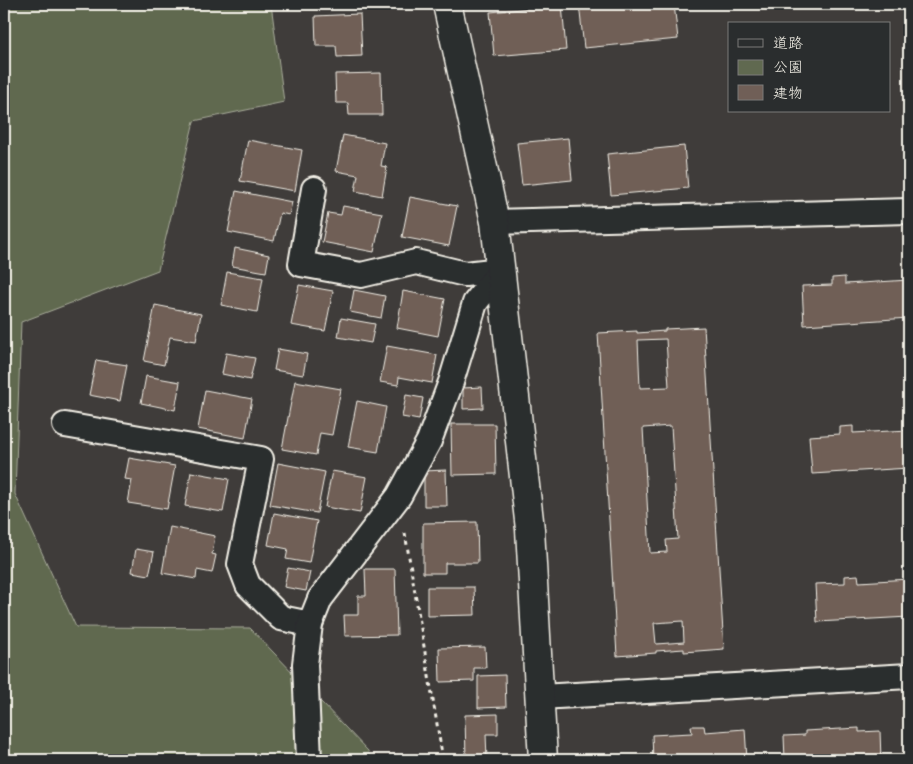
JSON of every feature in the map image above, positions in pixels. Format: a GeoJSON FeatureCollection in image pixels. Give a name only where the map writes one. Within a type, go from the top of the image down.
{"type":"FeatureCollection","features":[{"type":"Feature","properties":{"kind":"street"},"geometry":{"type":"LineString","coordinates":[[447,4],[495,222],[530,529],[543,760]]}},
{"type":"Feature","properties":{"kind":"street"},"geometry":{"type":"LineString","coordinates":[[314,189],[300,264],[360,275],[416,262],[465,274],[500,270]]}},
{"type":"Feature","properties":{"kind":"street"},"geometry":{"type":"LineString","coordinates":[[495,222],[909,211]]}},
{"type":"Feature","properties":{"kind":"street"},"geometry":{"type":"LineString","coordinates":[[309,760],[306,664],[310,624],[320,599],[399,496],[429,441],[451,382],[475,304],[500,270]]}},
{"type":"Feature","properties":{"kind":"street"},"geometry":{"type":"LineString","coordinates":[[65,426],[261,459],[240,564],[248,585],[281,618],[310,624]]}},
{"type":"Feature","properties":{"kind":"street"},"geometry":{"type":"LineString","coordinates":[[540,697],[909,676]]}},
{"type":"Feature","properties":{"kind":"path"},"geometry":{"type":"LineString","coordinates":[[399,496],[443,760]]}},
{"type":"Feature","properties":{"kind":"green space"},"geometry":{"type":"Polygon","coordinates":[[[4,4],[271,4],[284,102],[194,121],[158,270],[21,322],[15,494],[76,627],[250,628],[368,751],[371,760],[4,760],[4,4]]]}},
{"type":"Feature","properties":{"kind":"building"},"geometry":{"type":"Polygon","coordinates":[[[579,4],[674,4],[678,39],[584,48],[579,4]]]}},
{"type":"Feature","properties":{"kind":"building"},"geometry":{"type":"Polygon","coordinates":[[[562,5],[566,50],[494,56],[490,12],[562,5]]]}},
{"type":"Feature","properties":{"kind":"building"},"geometry":{"type":"Polygon","coordinates":[[[360,14],[362,56],[337,57],[336,46],[316,46],[315,16],[360,14]]]}},
{"type":"Feature","properties":{"kind":"building"},"geometry":{"type":"Polygon","coordinates":[[[381,73],[382,115],[349,115],[348,103],[336,103],[335,74],[381,73]]]}},
{"type":"Feature","properties":{"kind":"building"},"geometry":{"type":"Polygon","coordinates":[[[343,135],[385,143],[381,166],[387,167],[382,196],[355,191],[358,175],[336,171],[343,135]]]}},
{"type":"Feature","properties":{"kind":"building"},"geometry":{"type":"Polygon","coordinates":[[[568,138],[572,180],[522,185],[517,143],[568,138]]]}},
{"type":"Feature","properties":{"kind":"building"},"geometry":{"type":"Polygon","coordinates":[[[248,140],[302,150],[295,191],[240,181],[248,140]]]}},
{"type":"Feature","properties":{"kind":"building"},"geometry":{"type":"Polygon","coordinates":[[[684,146],[688,188],[611,195],[607,154],[684,146]]]}},
{"type":"Feature","properties":{"kind":"building"},"geometry":{"type":"Polygon","coordinates":[[[236,191],[292,202],[289,215],[280,213],[274,241],[228,232],[236,191]]]}},
{"type":"Feature","properties":{"kind":"building"},"geometry":{"type":"Polygon","coordinates":[[[410,197],[457,206],[449,246],[402,237],[410,197]]]}},
{"type":"Feature","properties":{"kind":"building"},"geometry":{"type":"Polygon","coordinates":[[[343,206],[382,213],[374,252],[322,242],[328,213],[341,215],[343,206]]]}},
{"type":"Feature","properties":{"kind":"building"},"geometry":{"type":"Polygon","coordinates":[[[235,248],[269,255],[266,272],[232,266],[235,248]]]}},
{"type":"Feature","properties":{"kind":"building"},"geometry":{"type":"Polygon","coordinates":[[[227,272],[263,278],[257,312],[221,305],[227,272]]]}},
{"type":"Feature","properties":{"kind":"building"},"geometry":{"type":"Polygon","coordinates":[[[845,277],[845,284],[909,280],[909,318],[804,325],[802,286],[832,285],[832,278],[845,277]]]}},
{"type":"Feature","properties":{"kind":"building"},"geometry":{"type":"Polygon","coordinates":[[[299,285],[333,291],[325,331],[291,325],[299,285]]]}},
{"type":"Feature","properties":{"kind":"building"},"geometry":{"type":"Polygon","coordinates":[[[354,290],[385,296],[381,318],[350,312],[354,290]]]}},
{"type":"Feature","properties":{"kind":"building"},"geometry":{"type":"Polygon","coordinates":[[[403,291],[445,299],[438,336],[397,328],[403,291]]]}},
{"type":"Feature","properties":{"kind":"building"},"geometry":{"type":"Polygon","coordinates":[[[155,305],[201,314],[196,341],[170,337],[164,365],[144,361],[155,305]]]}},
{"type":"Feature","properties":{"kind":"building"},"geometry":{"type":"Polygon","coordinates":[[[341,318],[375,324],[371,343],[338,337],[341,318]]]}},
{"type":"Feature","properties":{"kind":"building"},"geometry":{"type":"Polygon","coordinates":[[[704,327],[724,649],[684,652],[684,649],[617,656],[598,333],[637,331],[637,333],[665,331],[665,329],[704,327]],[[666,339],[638,340],[640,388],[669,387],[666,339]],[[671,426],[643,428],[650,553],[667,552],[666,540],[678,539],[671,426]],[[683,621],[654,623],[656,644],[684,642],[683,621]]]}},
{"type":"Feature","properties":{"kind":"building"},"geometry":{"type":"Polygon","coordinates":[[[387,346],[437,355],[432,383],[399,377],[398,385],[380,382],[387,346]]]}},
{"type":"Feature","properties":{"kind":"building"},"geometry":{"type":"Polygon","coordinates":[[[278,349],[307,354],[303,375],[274,370],[278,349]]]}},
{"type":"Feature","properties":{"kind":"building"},"geometry":{"type":"Polygon","coordinates":[[[226,353],[255,358],[250,380],[222,374],[226,353]]]}},
{"type":"Feature","properties":{"kind":"building"},"geometry":{"type":"Polygon","coordinates":[[[96,360],[127,365],[120,401],[89,395],[96,360]]]}},
{"type":"Feature","properties":{"kind":"building"},"geometry":{"type":"Polygon","coordinates":[[[146,376],[180,382],[175,410],[141,403],[146,376]]]}},
{"type":"Feature","properties":{"kind":"building"},"geometry":{"type":"Polygon","coordinates":[[[295,381],[341,389],[332,435],[320,433],[316,455],[282,449],[295,381]]]}},
{"type":"Feature","properties":{"kind":"building"},"geometry":{"type":"Polygon","coordinates":[[[482,387],[483,408],[463,409],[463,388],[482,387]]]}},
{"type":"Feature","properties":{"kind":"building"},"geometry":{"type":"Polygon","coordinates":[[[205,390],[252,399],[245,438],[198,429],[205,390]]]}},
{"type":"Feature","properties":{"kind":"building"},"geometry":{"type":"Polygon","coordinates":[[[406,395],[423,398],[419,420],[402,417],[406,395]]]}},
{"type":"Feature","properties":{"kind":"building"},"geometry":{"type":"Polygon","coordinates":[[[357,401],[386,407],[378,452],[348,447],[357,401]]]}},
{"type":"Feature","properties":{"kind":"building"},"geometry":{"type":"Polygon","coordinates":[[[451,424],[495,424],[496,474],[452,475],[451,424]]]}},
{"type":"Feature","properties":{"kind":"building"},"geometry":{"type":"Polygon","coordinates":[[[853,426],[853,433],[909,430],[909,468],[812,474],[809,436],[840,434],[840,427],[853,426]]]}},
{"type":"Feature","properties":{"kind":"building"},"geometry":{"type":"Polygon","coordinates":[[[129,458],[175,466],[167,509],[128,503],[132,480],[125,479],[129,458]]]}},
{"type":"Feature","properties":{"kind":"building"},"geometry":{"type":"Polygon","coordinates":[[[278,463],[325,472],[317,513],[270,505],[278,463]]]}},
{"type":"Feature","properties":{"kind":"building"},"geometry":{"type":"Polygon","coordinates":[[[446,470],[447,506],[424,506],[424,471],[446,470]]]}},
{"type":"Feature","properties":{"kind":"building"},"geometry":{"type":"Polygon","coordinates":[[[332,471],[367,477],[360,513],[325,507],[332,471]]]}},
{"type":"Feature","properties":{"kind":"building"},"geometry":{"type":"Polygon","coordinates":[[[191,472],[229,479],[223,512],[185,506],[191,472]]]}},
{"type":"Feature","properties":{"kind":"building"},"geometry":{"type":"Polygon","coordinates":[[[274,513],[317,521],[309,563],[286,559],[288,549],[268,545],[274,513]]]}},
{"type":"Feature","properties":{"kind":"building"},"geometry":{"type":"Polygon","coordinates":[[[477,522],[478,563],[445,563],[445,573],[423,573],[423,523],[477,522]]]}},
{"type":"Feature","properties":{"kind":"building"},"geometry":{"type":"Polygon","coordinates":[[[170,527],[215,536],[212,554],[216,555],[212,573],[197,570],[196,579],[162,573],[170,527]]]}},
{"type":"Feature","properties":{"kind":"building"},"geometry":{"type":"Polygon","coordinates":[[[136,549],[154,552],[149,575],[132,572],[136,549]]]}},
{"type":"Feature","properties":{"kind":"building"},"geometry":{"type":"Polygon","coordinates":[[[288,568],[310,572],[306,591],[284,587],[288,568]]]}},
{"type":"Feature","properties":{"kind":"building"},"geometry":{"type":"Polygon","coordinates":[[[365,569],[395,569],[397,635],[345,636],[344,615],[358,615],[358,596],[366,596],[365,569]]]}},
{"type":"Feature","properties":{"kind":"building"},"geometry":{"type":"Polygon","coordinates":[[[858,575],[859,582],[909,579],[909,617],[817,622],[815,584],[845,583],[845,576],[858,575]]]}},
{"type":"Feature","properties":{"kind":"building"},"geometry":{"type":"Polygon","coordinates":[[[427,587],[474,587],[475,615],[427,616],[427,587]]]}},
{"type":"Feature","properties":{"kind":"building"},"geometry":{"type":"Polygon","coordinates":[[[485,647],[486,668],[474,668],[474,681],[440,682],[439,648],[485,647]]]}},
{"type":"Feature","properties":{"kind":"building"},"geometry":{"type":"Polygon","coordinates":[[[505,675],[506,707],[478,708],[478,676],[505,675]]]}},
{"type":"Feature","properties":{"kind":"building"},"geometry":{"type":"Polygon","coordinates":[[[498,714],[498,734],[486,734],[487,760],[466,760],[465,715],[498,714]]]}},
{"type":"Feature","properties":{"kind":"building"},"geometry":{"type":"Polygon","coordinates":[[[691,726],[704,726],[705,732],[745,729],[747,760],[653,760],[652,735],[692,733],[691,726]]]}},
{"type":"Feature","properties":{"kind":"building"},"geometry":{"type":"Polygon","coordinates":[[[859,728],[859,732],[880,731],[881,760],[785,760],[784,736],[805,735],[805,731],[859,728]]]}}]}
